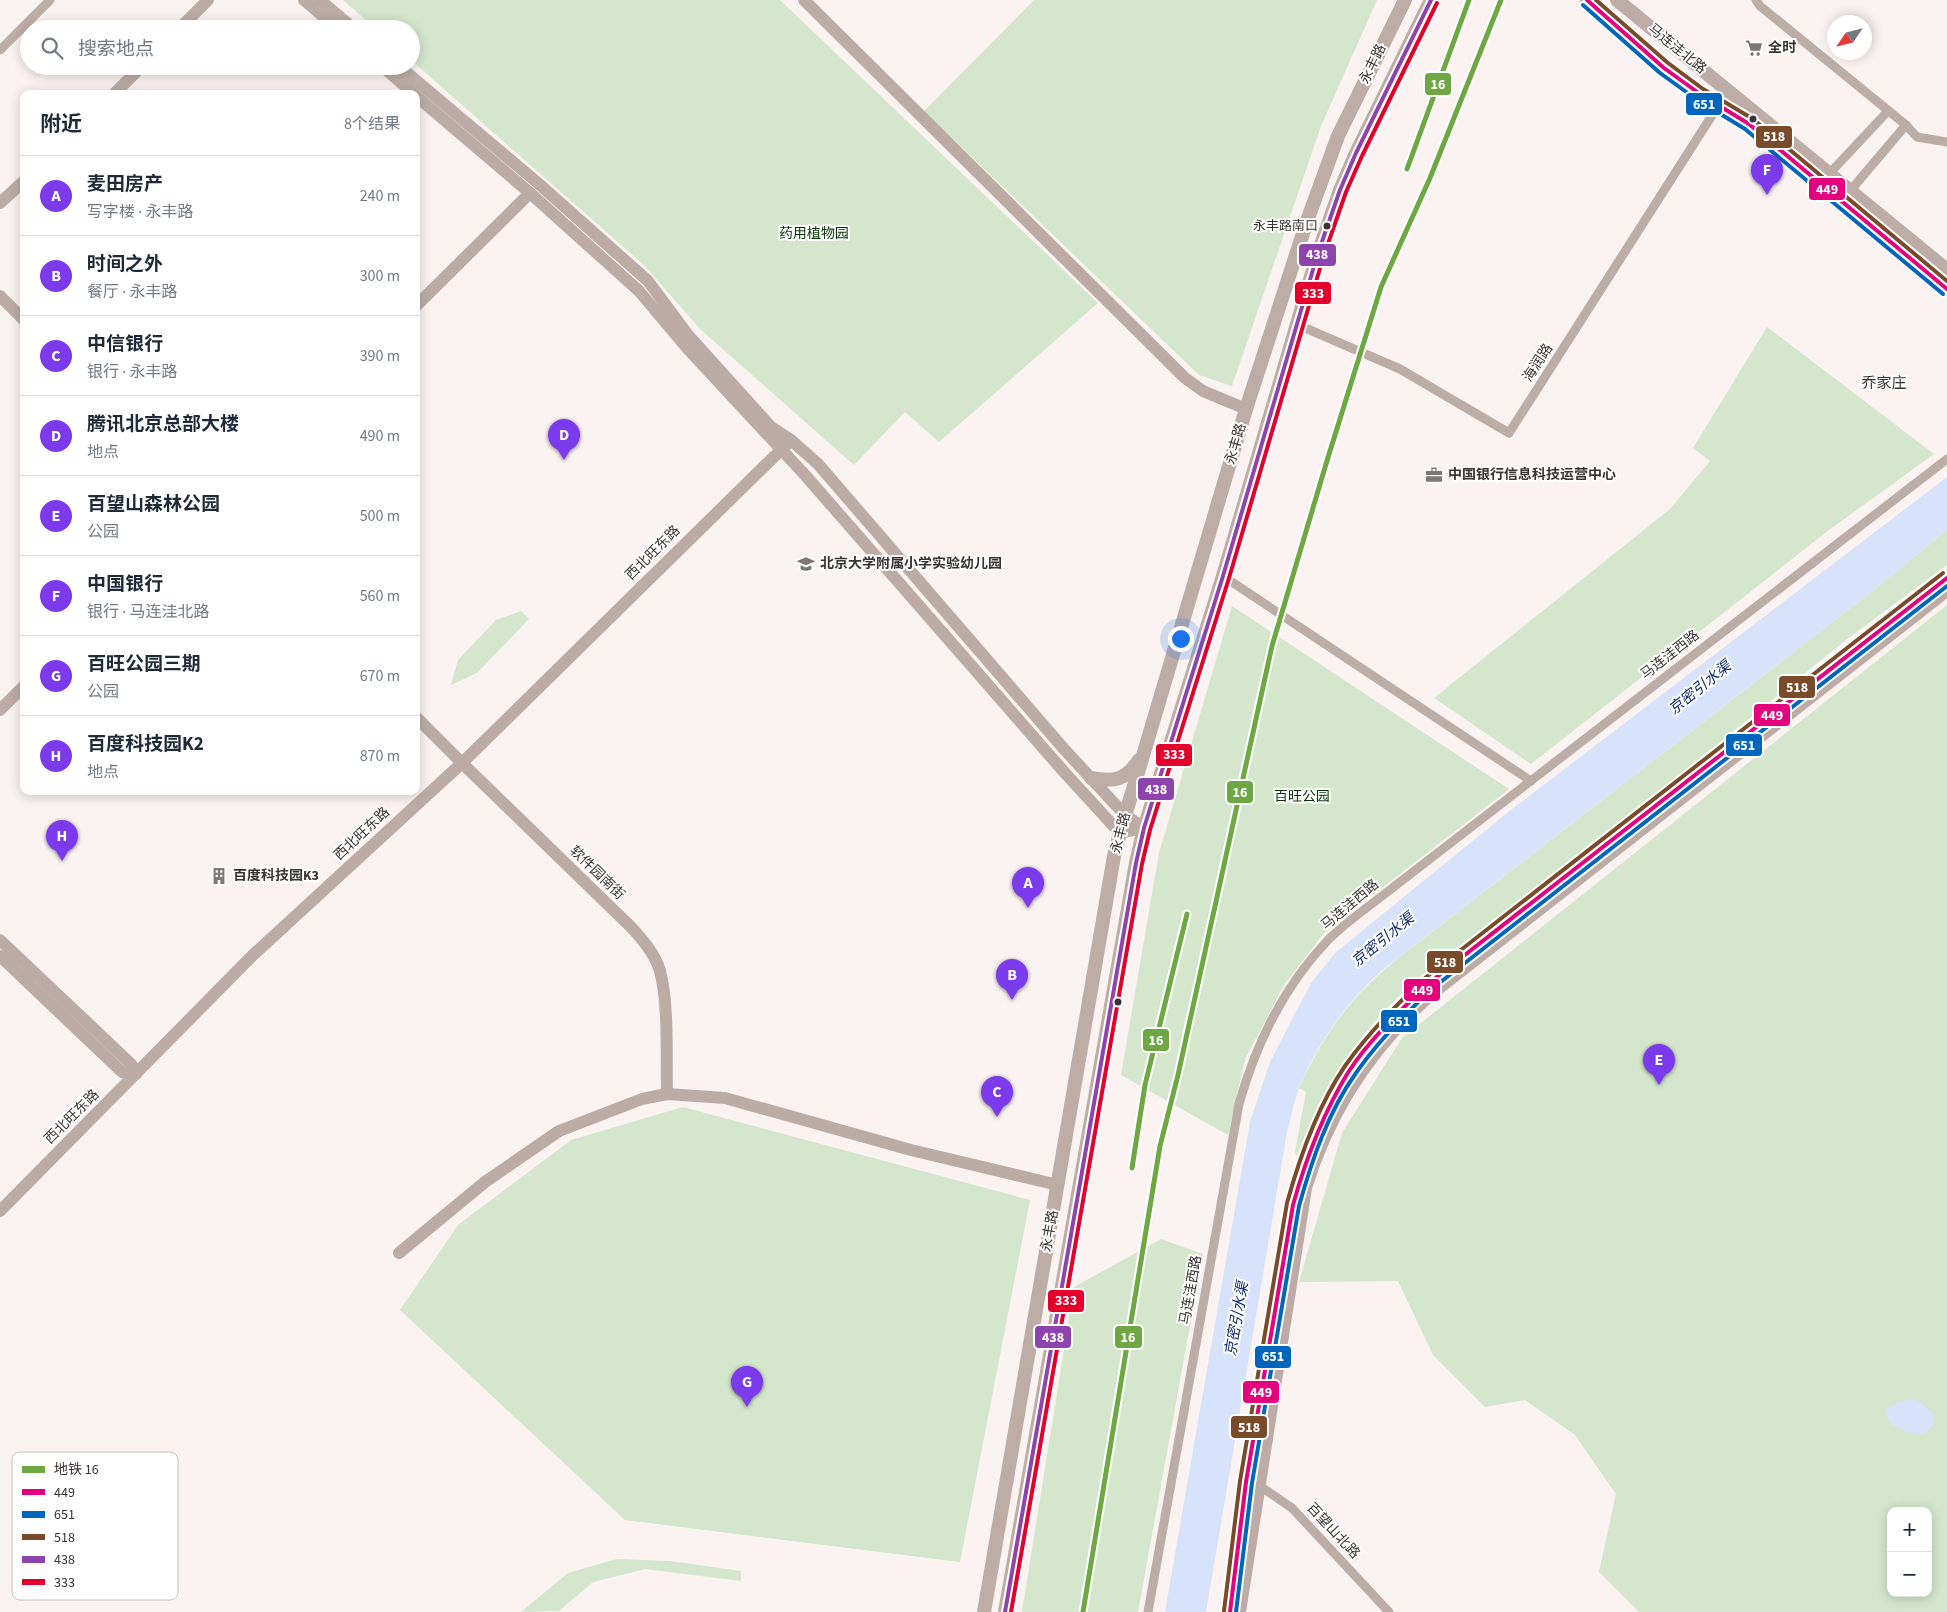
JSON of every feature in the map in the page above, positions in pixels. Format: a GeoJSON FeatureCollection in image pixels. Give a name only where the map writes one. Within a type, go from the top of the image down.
{"type":"FeatureCollection","features":[{"type":"Feature","properties":{"kind":"main road","name":"永丰路"},"geometry":{"type":"LineString","coordinates":[[984,1612],[1113,866],[1124,815],[1145,751],[1246,409],[1324,172],[1354,103],[1405,0]]}},
{"type":"Feature","properties":{"kind":"main road","name":"永丰路"},"geometry":{"type":"LineString","coordinates":[[1005,1612],[1136,863],[1144,828],[1223,576],[1317,256],[1340,190],[1360,144],[1431,0]]}},
{"type":"Feature","properties":{"kind":"main road","name":"马连洼北路"},"geometry":{"type":"LineString","coordinates":[[1587,0],[1653,59],[1718,106],[1749,124],[1947,289]]}},
{"type":"Feature","properties":{"kind":"main road","name":"马连洼北路"},"geometry":{"type":"LineString","coordinates":[[1617,0],[1947,270]]}},
{"type":"Feature","properties":{"kind":"main road"},"geometry":{"type":"LineString","coordinates":[[1091,778],[1109,781],[1123,778],[1135,766],[1145,751]]}},
{"type":"Feature","properties":{"kind":"main road"},"geometry":{"type":"LineString","coordinates":[[993,1555],[1004,1562],[1014,1560]]}},
{"type":"Feature","properties":{"kind":"main road"},"geometry":{"type":"LineString","coordinates":[[988,1584],[999,1583],[1009,1587]]}},
{"type":"Feature","properties":{"kind":"street"},"geometry":{"type":"LineString","coordinates":[[30,20],[50,0]]}},
{"type":"Feature","properties":{"kind":"street"},"geometry":{"type":"LineString","coordinates":[[188,20],[208,0]]}},
{"type":"Feature","properties":{"kind":"street"},"geometry":{"type":"LineString","coordinates":[[304,0],[327,20]]}},
{"type":"Feature","properties":{"kind":"street"},"geometry":{"type":"LineString","coordinates":[[320,0],[343,20]]}},
{"type":"Feature","properties":{"kind":"street"},"geometry":{"type":"LineString","coordinates":[[804,0],[1185,378],[1203,391],[1246,409]]}},
{"type":"Feature","properties":{"kind":"street"},"geometry":{"type":"LineString","coordinates":[[1756,0],[1760,6],[1906,125],[1917,137],[1947,142]]}},
{"type":"Feature","properties":{"kind":"street"},"geometry":{"type":"LineString","coordinates":[[0,50],[20,30]]}},
{"type":"Feature","properties":{"kind":"street"},"geometry":{"type":"LineString","coordinates":[[118,90],[133,75]]}},
{"type":"Feature","properties":{"kind":"street"},"geometry":{"type":"LineString","coordinates":[[392,75],[409,90]]}},
{"type":"Feature","properties":{"kind":"street"},"geometry":{"type":"LineString","coordinates":[[410,75],[539,184],[648,281],[688,335],[771,427],[791,440],[818,464],[1124,815],[1144,828]]}},
{"type":"Feature","properties":{"kind":"street"},"geometry":{"type":"LineString","coordinates":[[420,99],[530,193],[638,291],[1120,833],[1144,828]]}},
{"type":"Feature","properties":{"kind":"street","name":"海润路"},"geometry":{"type":"LineString","coordinates":[[1296,324],[1400,370],[1509,433],[1718,106]]}},
{"type":"Feature","properties":{"kind":"street"},"geometry":{"type":"LineString","coordinates":[[1829,174],[1888,110]]}},
{"type":"Feature","properties":{"kind":"street"},"geometry":{"type":"LineString","coordinates":[[1850,191],[1906,125]]}},
{"type":"Feature","properties":{"kind":"street"},"geometry":{"type":"LineString","coordinates":[[0,203],[20,185]]}},
{"type":"Feature","properties":{"kind":"street"},"geometry":{"type":"LineString","coordinates":[[420,302],[530,193]]}},
{"type":"Feature","properties":{"kind":"street"},"geometry":{"type":"LineString","coordinates":[[0,296],[20,316]]}},
{"type":"Feature","properties":{"kind":"street","name":"西北旺东路"},"geometry":{"type":"LineString","coordinates":[[0,1211],[253,954],[462,763],[791,440]]}},
{"type":"Feature","properties":{"kind":"street","name":"马连洼西路"},"geometry":{"type":"LineString","coordinates":[[1148,1612],[1239,1104],[1256,1053],[1289,992],[1308,964],[1329,939],[1382,896],[1947,459]]}},
{"type":"Feature","properties":{"kind":"street"},"geometry":{"type":"LineString","coordinates":[[1223,576],[1531,780]]}},
{"type":"Feature","properties":{"kind":"street"},"geometry":{"type":"LineString","coordinates":[[1230,1612],[1246,1482],[1297,1186],[1324,1116],[1350,1070],[1391,1020],[1429,983],[1947,578]]}},
{"type":"Feature","properties":{"kind":"street"},"geometry":{"type":"LineString","coordinates":[[1240,1612],[1306,1188],[1322,1142],[1338,1110],[1358,1077],[1387,1038],[1412,1011],[1436,990],[1947,591]]}},
{"type":"Feature","properties":{"kind":"street"},"geometry":{"type":"LineString","coordinates":[[0,710],[20,690]]}},
{"type":"Feature","properties":{"kind":"street","name":"软件园南街"},"geometry":{"type":"LineString","coordinates":[[420,721],[631,926],[648,946],[660,970],[664,994],[667,1094]]}},
{"type":"Feature","properties":{"kind":"street"},"geometry":{"type":"LineString","coordinates":[[0,940],[131,1064],[136,1074]]}},
{"type":"Feature","properties":{"kind":"street"},"geometry":{"type":"LineString","coordinates":[[0,956],[122,1072],[136,1074]]}},
{"type":"Feature","properties":{"kind":"street"},"geometry":{"type":"LineString","coordinates":[[399,1253],[485,1182],[559,1131],[642,1099],[667,1094],[725,1098],[911,1150],[1058,1185]]}},
{"type":"Feature","properties":{"kind":"street","name":"百望山北路"},"geometry":{"type":"LineString","coordinates":[[1246,1482],[1260,1486],[1292,1508],[1389,1612]]}},
{"type":"Feature","properties":{"kind":"green space","name":"药用植物园"},"geometry":{"type":"Polygon","coordinates":[[[343,0],[780,0],[1098,303],[939,442],[905,412],[854,465],[700,329],[645,266],[420,68],[420,20],[366,20],[343,0]]]}},
{"type":"Feature","properties":{"kind":"green space"},"geometry":{"type":"Polygon","coordinates":[[[1034,0],[1377,0],[1321,126],[1232,386],[1199,375],[924,111],[1034,0]]]}},
{"type":"Feature","properties":{"kind":"green space"},"geometry":{"type":"Polygon","coordinates":[[[1767,327],[1934,454],[1829,530],[1531,764],[1434,698],[1670,509],[1710,461],[1693,448],[1767,327]]]}},
{"type":"Feature","properties":{"kind":"green space"},"geometry":{"type":"Polygon","coordinates":[[[1947,530],[1947,565],[1847,639],[1660,791],[1416,981],[1396,999],[1361,1039],[1331,1083],[1297,1156],[1295,1152],[1306,1092],[1299,1088],[1330,1031],[1341,1015],[1368,985],[1401,956],[1870,593],[1947,530]]]}},
{"type":"Feature","properties":{"kind":"green space"},"geometry":{"type":"Polygon","coordinates":[[[1947,605],[1947,1612],[1639,1612],[1599,1572],[1616,1494],[1575,1435],[1525,1400],[1485,1407],[1433,1355],[1398,1281],[1299,1282],[1342,1133],[1402,1038],[1947,605]]]}},
{"type":"Feature","properties":{"kind":"green space","name":"百旺公园"},"geometry":{"type":"Polygon","coordinates":[[[1232,606],[1509,789],[1324,933],[1284,985],[1245,1059],[1228,1135],[1121,1075],[1159,853],[1232,606]]]}},
{"type":"Feature","properties":{"kind":"green space"},"geometry":{"type":"Polygon","coordinates":[[[521,611],[529,619],[477,673],[451,685],[458,660],[496,620],[521,611]]]}},
{"type":"Feature","properties":{"kind":"green space"},"geometry":{"type":"Polygon","coordinates":[[[683,1107],[1030,1200],[960,1562],[625,1520],[400,1310],[458,1225],[571,1140],[683,1107]]]}},
{"type":"Feature","properties":{"kind":"green space"},"geometry":{"type":"Polygon","coordinates":[[[1161,1239],[1203,1254],[1138,1612],[1022,1612],[1074,1287],[1161,1239]]]}},
{"type":"Feature","properties":{"kind":"green space"},"geometry":{"type":"Polygon","coordinates":[[[617,1559],[670,1561],[741,1571],[741,1581],[645,1569],[593,1582],[559,1611],[521,1612],[568,1573],[617,1559]]]}},
{"type":"Feature","properties":{"kind":"water","name":"京密引水渠"},"geometry":{"type":"Polygon","coordinates":[[[1947,477],[1947,530],[1870,593],[1380,972],[1355,997],[1323,1040],[1299,1088],[1287,1132],[1206,1612],[1165,1612],[1250,1122],[1270,1062],[1311,983],[1335,953],[1507,813],[1947,477]]]}},
{"type":"Feature","properties":{"kind":"water"},"geometry":{"type":"Polygon","coordinates":[[[1916,1399],[1932,1412],[1934,1424],[1924,1434],[1909,1433],[1890,1424],[1885,1409],[1899,1402],[1916,1399]]]}},
{"type":"Feature","properties":{"kind":"metro line","name":"16"},"geometry":{"type":"LineString","coordinates":[[1407,169],[1469,0]]}},
{"type":"Feature","properties":{"kind":"metro line","name":"16"},"geometry":{"type":"LineString","coordinates":[[1083,1612],[1160,1146],[1178,1075],[1272,646],[1381,287],[1430,178],[1501,0]]}},
{"type":"Feature","properties":{"kind":"metro line","name":"16"},"geometry":{"type":"LineString","coordinates":[[1132,1168],[1145,1085],[1187,914]]}},
{"type":"Feature","properties":{"kind":"transit line","name":"438"},"geometry":{"type":"LineString","coordinates":[[1005,1612],[1136,863],[1144,828],[1223,576],[1317,256],[1340,190],[1356,153],[1431,0]]}},
{"type":"Feature","properties":{"kind":"transit line","name":"449"},"geometry":{"type":"LineString","coordinates":[[1587,0],[1664,68],[1700,94],[1749,124],[1947,289]]}},
{"type":"Feature","properties":{"kind":"transit line","name":"518"},"geometry":{"type":"LineString","coordinates":[[1596,0],[1668,63],[1703,89],[1753,119],[1947,281]]}},
{"type":"Feature","properties":{"kind":"transit line","name":"333"},"geometry":{"type":"LineString","coordinates":[[1011,1612],[1142,864],[1150,830],[1229,578],[1323,258],[1346,192],[1362,156],[1437,3]]}},
{"type":"Feature","properties":{"kind":"transit line","name":"651"},"geometry":{"type":"LineString","coordinates":[[1583,5],[1660,73],[1696,99],[1745,129],[1943,294]]}},
{"type":"Feature","properties":{"kind":"transit line","name":"518"},"geometry":{"type":"LineString","coordinates":[[1224,1611],[1240,1481],[1287,1203],[1310,1132],[1326,1098],[1345,1066],[1363,1042],[1425,978],[1943,573]]}},
{"type":"Feature","properties":{"kind":"transit line","name":"449"},"geometry":{"type":"LineString","coordinates":[[1230,1612],[1246,1482],[1293,1205],[1316,1136],[1331,1103],[1349,1071],[1377,1036],[1429,983],[1947,578]]}},
{"type":"Feature","properties":{"kind":"transit line","name":"651"},"geometry":{"type":"LineString","coordinates":[[1236,1612],[1252,1483],[1299,1206],[1309,1171],[1329,1120],[1356,1073],[1392,1028],[1433,988],[1947,586]]}},
{"type":"Feature","properties":{"kind":"place","name":"全时"},"geometry":{"type":"Point","coordinates":[1754,48]}},
{"type":"Feature","properties":{"kind":"place","name":"中国银行"},"geometry":{"type":"Point","coordinates":[1767,195]}},
{"type":"Feature","properties":{"kind":"place","name":"永丰路南口"},"geometry":{"type":"Point","coordinates":[1327,226]}},
{"type":"Feature","properties":{"kind":"place","name":"腾讯北京总部大楼"},"geometry":{"type":"Point","coordinates":[564,460]}},
{"type":"Feature","properties":{"kind":"place","name":"中国银行信息科技运营中心"},"geometry":{"type":"Point","coordinates":[1434,475]}},
{"type":"Feature","properties":{"kind":"place","name":"北京大学附属小学实验幼儿园"},"geometry":{"type":"Point","coordinates":[806,564]}},
{"type":"Feature","properties":{"kind":"place","name":"百度科技园K2"},"geometry":{"type":"Point","coordinates":[62,861]}},
{"type":"Feature","properties":{"kind":"place","name":"百度科技园K3"},"geometry":{"type":"Point","coordinates":[219,876]}},
{"type":"Feature","properties":{"kind":"place","name":"麦田房产"},"geometry":{"type":"Point","coordinates":[1028,908]}},
{"type":"Feature","properties":{"kind":"place","name":"时间之外"},"geometry":{"type":"Point","coordinates":[1012,1000]}},
{"type":"Feature","properties":{"kind":"place","name":"百望山森林公园"},"geometry":{"type":"Point","coordinates":[1659,1085]}},
{"type":"Feature","properties":{"kind":"place","name":"中信银行"},"geometry":{"type":"Point","coordinates":[997,1117]}},
{"type":"Feature","properties":{"kind":"place","name":"百旺公园三期"},"geometry":{"type":"Point","coordinates":[747,1407]}},
{"type":"Feature","properties":{"kind":"district","name":"乔家庄"},"geometry":{"type":"Point","coordinates":[1884,383]}}]}
